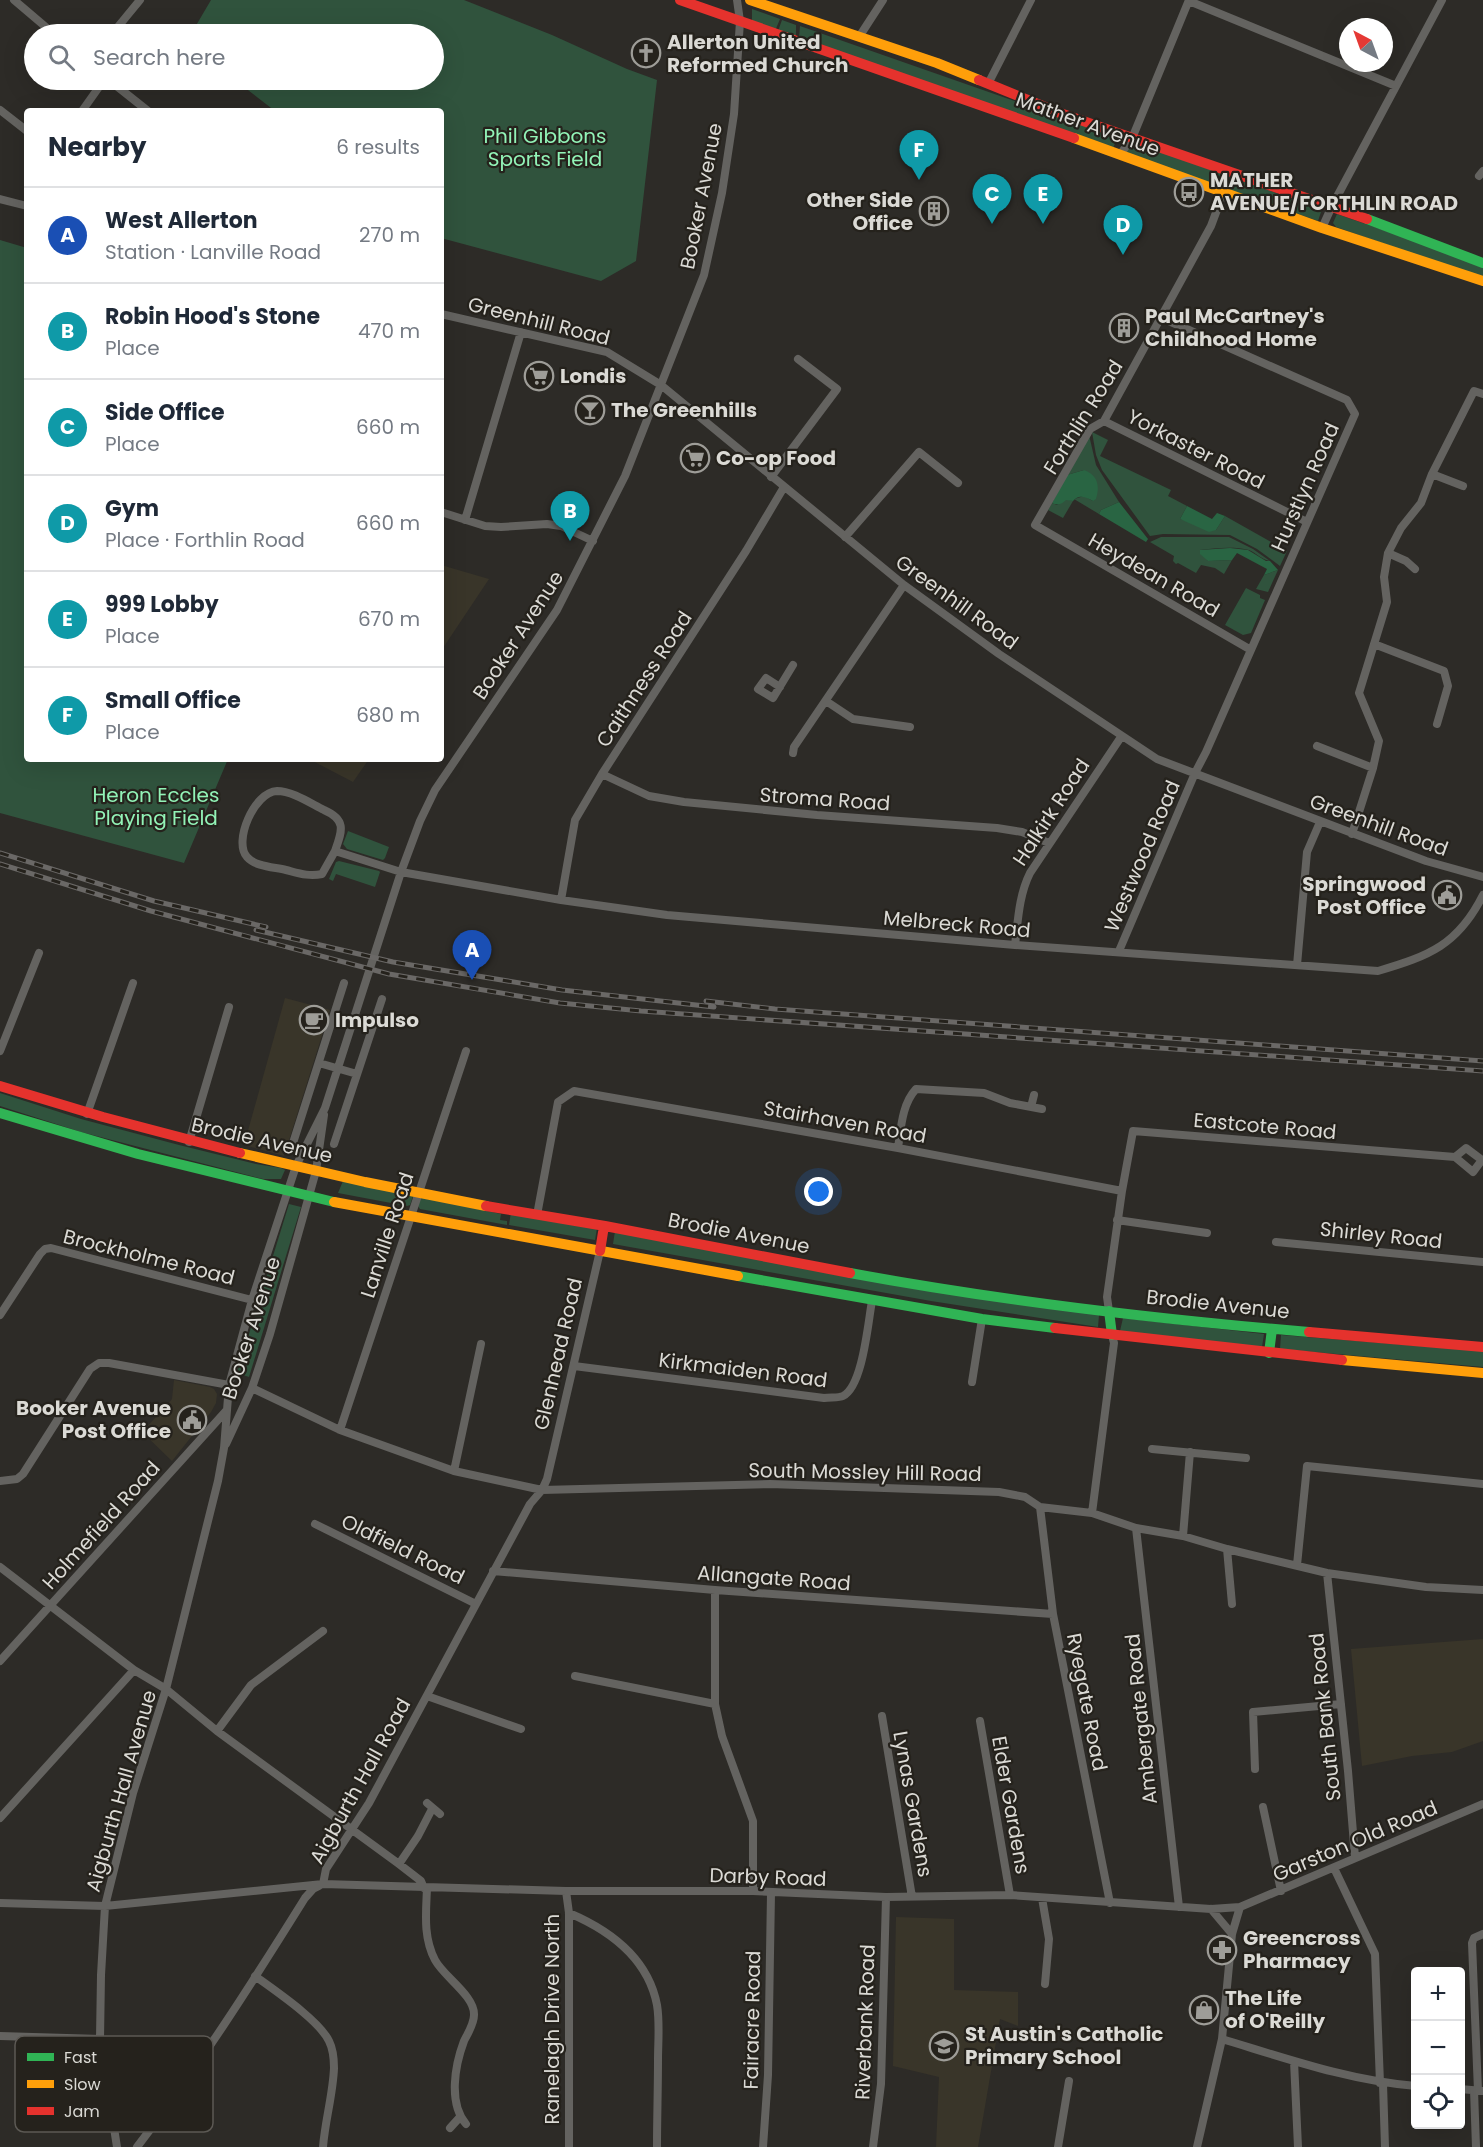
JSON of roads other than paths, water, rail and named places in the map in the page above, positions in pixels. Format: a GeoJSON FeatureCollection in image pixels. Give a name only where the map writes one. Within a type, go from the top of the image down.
{"type":"FeatureCollection","features":[{"type":"Feature","properties":{"kind":"street"},"geometry":{"type":"LineString","coordinates":[[14,0],[42,24]]}},
{"type":"Feature","properties":{"kind":"street"},"geometry":{"type":"LineString","coordinates":[[120,24],[140,0]]}},
{"type":"Feature","properties":{"kind":"street","name":"Mather Avenue"},"geometry":{"type":"LineString","coordinates":[[680,0],[1224,191],[1322,228],[1483,281]]}},
{"type":"Feature","properties":{"kind":"street","name":"Booker Avenue"},"geometry":{"type":"LineString","coordinates":[[224,1448],[229,1385],[252,1300],[296,1166],[325,1108],[417,829],[435,790],[557,610],[593,541],[625,476],[705,275],[722,193],[734,114],[740,21],[736,0]]}},
{"type":"Feature","properties":{"kind":"street","name":"Mather Avenue"},"geometry":{"type":"LineString","coordinates":[[750,0],[937,63],[1060,113],[1133,136],[1252,180],[1332,206],[1483,263]]}},
{"type":"Feature","properties":{"kind":"street"},"geometry":{"type":"LineString","coordinates":[[859,37],[883,0]]}},
{"type":"Feature","properties":{"kind":"street"},"geometry":{"type":"LineString","coordinates":[[988,84],[1031,0]]}},
{"type":"Feature","properties":{"kind":"street"},"geometry":{"type":"LineString","coordinates":[[1322,228],[1442,0]]}},
{"type":"Feature","properties":{"kind":"street"},"geometry":{"type":"LineString","coordinates":[[1120,155],[1133,136],[1189,1],[1396,86]]}},
{"type":"Feature","properties":{"kind":"street"},"geometry":{"type":"LineString","coordinates":[[84,108],[97,90]]}},
{"type":"Feature","properties":{"kind":"street"},"geometry":{"type":"LineString","coordinates":[[122,90],[144,108]]}},
{"type":"Feature","properties":{"kind":"street"},"geometry":{"type":"LineString","coordinates":[[0,110],[24,129]]}},
{"type":"Feature","properties":{"kind":"street","name":"Forthlin Road"},"geometry":{"type":"LineString","coordinates":[[1041,528],[1035,525],[1090,429],[1104,421],[1210,226],[1224,191]]}},
{"type":"Feature","properties":{"kind":"street"},"geometry":{"type":"LineString","coordinates":[[0,199],[24,205]]}},
{"type":"Feature","properties":{"kind":"street","name":"Greenhill Road"},"geometry":{"type":"LineString","coordinates":[[444,315],[607,352],[661,386],[904,585],[999,654],[1157,759],[1426,861],[1483,877]]}},
{"type":"Feature","properties":{"kind":"street","name":"Hurstlyn Road"},"geometry":{"type":"LineString","coordinates":[[1162,318],[1347,400],[1355,414],[1195,773]]}},
{"type":"Feature","properties":{"kind":"street"},"geometry":{"type":"LineString","coordinates":[[465,520],[521,332]]}},
{"type":"Feature","properties":{"kind":"street"},"geometry":{"type":"LineString","coordinates":[[771,477],[837,389],[798,359]]}},
{"type":"Feature","properties":{"kind":"street"},"geometry":{"type":"LineString","coordinates":[[1352,834],[1379,741],[1359,693],[1387,602],[1384,577],[1388,554],[1401,528],[1421,503],[1432,474],[1474,391],[1483,394]]}},
{"type":"Feature","properties":{"kind":"street","name":"Yorkaster Road"},"geometry":{"type":"LineString","coordinates":[[1104,421],[1307,522]]}},
{"type":"Feature","properties":{"kind":"street"},"geometry":{"type":"LineString","coordinates":[[845,537],[919,452],[958,483]]}},
{"type":"Feature","properties":{"kind":"street"},"geometry":{"type":"LineString","coordinates":[[1432,474],[1463,486]]}},
{"type":"Feature","properties":{"kind":"street","name":"Caithness Road"},"geometry":{"type":"LineString","coordinates":[[561,900],[575,820],[602,774],[747,551],[784,487]]}},
{"type":"Feature","properties":{"kind":"street"},"geometry":{"type":"LineString","coordinates":[[444,513],[485,526],[547,524],[561,526],[593,541]]}},
{"type":"Feature","properties":{"kind":"street","name":"Heydean Road"},"geometry":{"type":"LineString","coordinates":[[1041,528],[1251,650]]}},
{"type":"Feature","properties":{"kind":"street"},"geometry":{"type":"LineString","coordinates":[[1388,554],[1406,561],[1414,569]]}},
{"type":"Feature","properties":{"kind":"street"},"geometry":{"type":"LineString","coordinates":[[793,753],[794,747],[904,585]]}},
{"type":"Feature","properties":{"kind":"street"},"geometry":{"type":"LineString","coordinates":[[1374,644],[1444,671],[1448,686],[1437,724]]}},
{"type":"Feature","properties":{"kind":"street"},"geometry":{"type":"LineString","coordinates":[[780,687],[793,665]]}},
{"type":"Feature","properties":{"kind":"street"},"geometry":{"type":"LineString","coordinates":[[826,701],[853,719],[910,727]]}},
{"type":"Feature","properties":{"kind":"street","name":"Halkirk Road"},"geometry":{"type":"LineString","coordinates":[[1015,945],[1023,885],[1121,736]]}},
{"type":"Feature","properties":{"kind":"street"},"geometry":{"type":"LineString","coordinates":[[1317,746],[1373,768]]}},
{"type":"Feature","properties":{"kind":"street","name":"Westwood Road"},"geometry":{"type":"LineString","coordinates":[[1119,951],[1195,773]]}},
{"type":"Feature","properties":{"kind":"street","name":"Stroma Road"},"geometry":{"type":"LineString","coordinates":[[602,774],[649,796],[684,802],[817,815],[997,828],[1022,832],[1049,843]]}},
{"type":"Feature","properties":{"kind":"street"},"geometry":{"type":"LineString","coordinates":[[278,791],[290,794],[336,817],[342,826],[342,832],[335,851],[322,874],[308,875],[252,861],[243,852],[241,841],[258,801],[266,794],[278,791]]}},
{"type":"Feature","properties":{"kind":"street"},"geometry":{"type":"LineString","coordinates":[[1297,965],[1306,852],[1320,822]]}},
{"type":"Feature","properties":{"kind":"street","name":"Melbreck Road"},"geometry":{"type":"LineString","coordinates":[[335,851],[401,872],[561,900],[668,915],[1015,945],[1378,971],[1416,960],[1444,945],[1472,916],[1483,895]]}},
{"type":"Feature","properties":{"kind":"street"},"geometry":{"type":"LineString","coordinates":[[0,1051],[39,953]]}},
{"type":"Feature","properties":{"kind":"street"},"geometry":{"type":"LineString","coordinates":[[87,1114],[133,983]]}},
{"type":"Feature","properties":{"kind":"street"},"geometry":{"type":"LineString","coordinates":[[292,1143],[344,983]]}},
{"type":"Feature","properties":{"kind":"street"},"geometry":{"type":"LineString","coordinates":[[334,1144],[382,999]]}},
{"type":"Feature","properties":{"kind":"street"},"geometry":{"type":"LineString","coordinates":[[189,1142],[229,1007]]}},
{"type":"Feature","properties":{"kind":"street","name":"Lanville Road"},"geometry":{"type":"LineString","coordinates":[[340,1430],[466,1051]]}},
{"type":"Feature","properties":{"kind":"street"},"geometry":{"type":"LineString","coordinates":[[319,1063],[357,1074]]}},
{"type":"Feature","properties":{"kind":"street","name":"Brodie Avenue"},"geometry":{"type":"LineString","coordinates":[[0,1086],[87,1114],[189,1142],[316,1171],[418,1193],[879,1279],[1108,1311],[1272,1329],[1483,1347]]}},
{"type":"Feature","properties":{"kind":"street"},"geometry":{"type":"LineString","coordinates":[[898,1148],[906,1105],[909,1096],[916,1089],[984,1093],[1010,1103],[1042,1109]]}},
{"type":"Feature","properties":{"kind":"street","name":"Stairhaven Road"},"geometry":{"type":"LineString","coordinates":[[537,1215],[558,1102],[574,1091],[898,1148],[1122,1191]]}},
{"type":"Feature","properties":{"kind":"street"},"geometry":{"type":"LineString","coordinates":[[1031,1107],[1034,1095]]}},
{"type":"Feature","properties":{"kind":"street","name":"Booker Avenue"},"geometry":{"type":"LineString","coordinates":[[224,1448],[252,1388],[316,1171],[325,1108]]}},
{"type":"Feature","properties":{"kind":"street"},"geometry":{"type":"LineString","coordinates":[[0,1113],[138,1154],[288,1190],[308,1197],[872,1301],[982,1319],[1112,1335],[1269,1353],[1483,1373]]}},
{"type":"Feature","properties":{"kind":"street","name":"Eastcote Road"},"geometry":{"type":"LineString","coordinates":[[1122,1191],[1132,1131],[1455,1157]]}},
{"type":"Feature","properties":{"kind":"street"},"geometry":{"type":"LineString","coordinates":[[296,1132],[311,1137]]}},
{"type":"Feature","properties":{"kind":"street"},"geometry":{"type":"LineString","coordinates":[[1092,1513],[1114,1343],[1107,1298],[1122,1191]]}},
{"type":"Feature","properties":{"kind":"street"},"geometry":{"type":"LineString","coordinates":[[1117,1220],[1207,1233]]}},
{"type":"Feature","properties":{"kind":"street","name":"Glenhead Road"},"geometry":{"type":"LineString","coordinates":[[542,1490],[547,1479],[574,1366],[604,1226]]}},
{"type":"Feature","properties":{"kind":"street","name":"Shirley Road"},"geometry":{"type":"LineString","coordinates":[[1276,1242],[1483,1262]]}},
{"type":"Feature","properties":{"kind":"street","name":"Brockholme Road"},"geometry":{"type":"LineString","coordinates":[[0,1315],[40,1254],[45,1249],[51,1248],[252,1300]]}},
{"type":"Feature","properties":{"kind":"street","name":"Kirkmaiden Road"},"geometry":{"type":"LineString","coordinates":[[574,1366],[824,1398],[843,1397],[853,1388],[859,1371],[872,1301]]}},
{"type":"Feature","properties":{"kind":"street"},"geometry":{"type":"LineString","coordinates":[[972,1382],[982,1319]]}},
{"type":"Feature","properties":{"kind":"street"},"geometry":{"type":"LineString","coordinates":[[1269,1353],[1272,1329]]}},
{"type":"Feature","properties":{"kind":"street"},"geometry":{"type":"LineString","coordinates":[[454,1471],[481,1344]]}},
{"type":"Feature","properties":{"kind":"street"},"geometry":{"type":"LineString","coordinates":[[0,1481],[17,1479],[22,1474],[90,1370],[99,1363],[229,1385]]}},
{"type":"Feature","properties":{"kind":"street","name":"South Mossley Hill Road"},"geometry":{"type":"LineString","coordinates":[[252,1388],[340,1430],[454,1471],[542,1490],[770,1484],[999,1492],[1025,1497],[1040,1507],[1092,1513],[1136,1528],[1183,1536],[1327,1574],[1426,1587],[1483,1590]]}},
{"type":"Feature","properties":{"kind":"street","name":"Holmefield Road"},"geometry":{"type":"LineString","coordinates":[[0,1661],[226,1411]]}},
{"type":"Feature","properties":{"kind":"street","name":"Aigburth Hall Avenue"},"geometry":{"type":"LineString","coordinates":[[100,2036],[105,1906],[133,1793],[166,1689],[218,1481],[224,1448]]}},
{"type":"Feature","properties":{"kind":"street"},"geometry":{"type":"LineString","coordinates":[[1152,1449],[1246,1458]]}},
{"type":"Feature","properties":{"kind":"street"},"geometry":{"type":"LineString","coordinates":[[1183,1536],[1190,1452]]}},
{"type":"Feature","properties":{"kind":"street"},"geometry":{"type":"LineString","coordinates":[[1297,1565],[1307,1466],[1483,1484]]}},
{"type":"Feature","properties":{"kind":"street","name":"Aigburth Hall Road"},"geometry":{"type":"LineString","coordinates":[[213,2039],[305,1898],[313,1889],[323,1884],[326,1869],[369,1803],[530,1504],[542,1490]]}},
{"type":"Feature","properties":{"kind":"street","name":"Ryegate Road"},"geometry":{"type":"LineString","coordinates":[[1040,1507],[1053,1614],[1110,1903]]}},
{"type":"Feature","properties":{"kind":"street","name":"Oldfield Road"},"geometry":{"type":"LineString","coordinates":[[315,1524],[476,1604]]}},
{"type":"Feature","properties":{"kind":"street","name":"Ambergate Road"},"geometry":{"type":"LineString","coordinates":[[1136,1528],[1179,1907]]}},
{"type":"Feature","properties":{"kind":"street"},"geometry":{"type":"LineString","coordinates":[[1227,1549],[1232,1604]]}},
{"type":"Feature","properties":{"kind":"street"},"geometry":{"type":"LineString","coordinates":[[0,1567],[134,1670],[166,1689],[217,1731],[421,1881],[426,1888],[428,1940],[436,1961],[468,1998],[474,2015],[459,2058],[456,2082],[455,2101],[460,2117],[466,2124]]}},
{"type":"Feature","properties":{"kind":"street","name":"Allangate Road"},"geometry":{"type":"LineString","coordinates":[[493,1572],[1053,1614]]}},
{"type":"Feature","properties":{"kind":"street","name":"South Bank Road"},"geometry":{"type":"LineString","coordinates":[[1327,1574],[1355,1857]]}},
{"type":"Feature","properties":{"kind":"street"},"geometry":{"type":"LineString","coordinates":[[715,1590],[715,1704],[723,1736],[753,1821],[753,1891]]}},
{"type":"Feature","properties":{"kind":"street"},"geometry":{"type":"LineString","coordinates":[[217,1731],[251,1685],[323,1631]]}},
{"type":"Feature","properties":{"kind":"street"},"geometry":{"type":"LineString","coordinates":[[0,1818],[134,1670]]}},
{"type":"Feature","properties":{"kind":"street"},"geometry":{"type":"LineString","coordinates":[[575,1676],[715,1704]]}},
{"type":"Feature","properties":{"kind":"street","name":"Aigburth Hall Road"},"geometry":{"type":"LineString","coordinates":[[427,1696],[521,1730]]}},
{"type":"Feature","properties":{"kind":"street"},"geometry":{"type":"LineString","coordinates":[[1255,1769],[1252,1712],[1341,1704]]}},
{"type":"Feature","properties":{"kind":"street","name":"Lynas Gardens"},"geometry":{"type":"LineString","coordinates":[[882,1716],[912,1897]]}},
{"type":"Feature","properties":{"kind":"street","name":"Elder Gardens"},"geometry":{"type":"LineString","coordinates":[[980,1721],[1010,1895]]}},
{"type":"Feature","properties":{"kind":"street","name":"Garston Old Road"},"geometry":{"type":"LineString","coordinates":[[1211,1909],[1240,1907],[1483,1804]]}},
{"type":"Feature","properties":{"kind":"street"},"geometry":{"type":"LineString","coordinates":[[399,1864],[418,1836],[429,1806],[440,1814]]}},
{"type":"Feature","properties":{"kind":"street"},"geometry":{"type":"LineString","coordinates":[[1263,1807],[1281,1891]]}},
{"type":"Feature","properties":{"kind":"street"},"geometry":{"type":"LineString","coordinates":[[1334,1869],[1375,1954],[1385,2147]]}},
{"type":"Feature","properties":{"kind":"street","name":"Darby Road"},"geometry":{"type":"LineString","coordinates":[[0,1903],[105,1906],[323,1884],[566,1891],[753,1891],[886,1898],[1010,1895],[1211,1909]]}},
{"type":"Feature","properties":{"kind":"street","name":"Ranelagh Drive North"},"geometry":{"type":"LineString","coordinates":[[566,1891],[569,1913],[569,2147]]}},
{"type":"Feature","properties":{"kind":"street","name":"Fairacre Road"},"geometry":{"type":"LineString","coordinates":[[763,2147],[768,2075],[771,1893]]}},
{"type":"Feature","properties":{"kind":"street","name":"Riverbank Road"},"geometry":{"type":"LineString","coordinates":[[873,2147],[881,2084],[886,1898]]}},
{"type":"Feature","properties":{"kind":"street"},"geometry":{"type":"LineString","coordinates":[[1042,1898],[1049,1940],[1045,1984]]}},
{"type":"Feature","properties":{"kind":"street"},"geometry":{"type":"LineString","coordinates":[[1197,2147],[1222,2039],[1232,1934],[1240,1907]]}},
{"type":"Feature","properties":{"kind":"street"},"geometry":{"type":"LineString","coordinates":[[1211,1909],[1232,1934]]}},
{"type":"Feature","properties":{"kind":"street"},"geometry":{"type":"LineString","coordinates":[[569,1913],[595,1924],[624,1946],[639,1965],[652,1988],[658,2017],[657,2147]]}},
{"type":"Feature","properties":{"kind":"street"},"geometry":{"type":"LineString","coordinates":[[1476,2147],[1478,2091],[1472,1943],[1474,1938],[1482,1934]]}},
{"type":"Feature","properties":{"kind":"street"},"geometry":{"type":"LineString","coordinates":[[255,1976],[308,2018],[329,2041],[333,2052],[334,2068],[323,2147]]}},
{"type":"Feature","properties":{"kind":"street"},"geometry":{"type":"LineString","coordinates":[[0,2036],[15,2036]]}},
{"type":"Feature","properties":{"kind":"street"},"geometry":{"type":"LineString","coordinates":[[1222,2039],[1294,2061],[1381,2083],[1411,2086]]}},
{"type":"Feature","properties":{"kind":"street"},"geometry":{"type":"LineString","coordinates":[[1294,2061],[1298,2147]]}},
{"type":"Feature","properties":{"kind":"street"},"geometry":{"type":"LineString","coordinates":[[1058,2147],[1069,2080]]}},
{"type":"Feature","properties":{"kind":"street"},"geometry":{"type":"LineString","coordinates":[[450,2128],[460,2117]]}},
{"type":"Feature","properties":{"kind":"street","name":"Aigburth Hall Avenue"},"geometry":{"type":"LineString","coordinates":[[115,2132],[117,2147]]}},
{"type":"Feature","properties":{"kind":"street","name":"Aigburth Hall Road"},"geometry":{"type":"LineString","coordinates":[[137,2147],[149,2132]]}},
{"type":"Feature","properties":{"kind":"railway"},"geometry":{"type":"LineString","coordinates":[[0,853],[154,901],[266,927]]}},
{"type":"Feature","properties":{"kind":"railway"},"geometry":{"type":"LineString","coordinates":[[0,864],[151,911],[389,974],[560,1003],[641,1011],[1483,1071]]}},
{"type":"Feature","properties":{"kind":"railway"},"geometry":{"type":"LineString","coordinates":[[256,930],[393,962],[562,990],[714,1007]]}},
{"type":"Feature","properties":{"kind":"railway"},"geometry":{"type":"LineString","coordinates":[[706,1001],[775,1009],[1483,1061]]}},
{"type":"Feature","properties":{"kind":"place","name":"Allerton United Reformed Church"},"geometry":{"type":"Point","coordinates":[646,53]}},
{"type":"Feature","properties":{"kind":"place","name":"Small Office"},"geometry":{"type":"Point","coordinates":[919,180]}},
{"type":"Feature","properties":{"kind":"place","name":"MATHER AVENUE/FORTHLIN ROAD"},"geometry":{"type":"Point","coordinates":[1189,192]}},
{"type":"Feature","properties":{"kind":"place","name":"Other Side Office"},"geometry":{"type":"Point","coordinates":[934,211]}},
{"type":"Feature","properties":{"kind":"place","name":"Side Office"},"geometry":{"type":"Point","coordinates":[992,224]}},
{"type":"Feature","properties":{"kind":"place","name":"999 Lobby"},"geometry":{"type":"Point","coordinates":[1043,224]}},
{"type":"Feature","properties":{"kind":"place","name":"Gym"},"geometry":{"type":"Point","coordinates":[1123,255]}},
{"type":"Feature","properties":{"kind":"place","name":"Paul McCartney's Childhood Home"},"geometry":{"type":"Point","coordinates":[1124,328]}},
{"type":"Feature","properties":{"kind":"place","name":"Londis"},"geometry":{"type":"Point","coordinates":[539,376]}},
{"type":"Feature","properties":{"kind":"place","name":"The Greenhills"},"geometry":{"type":"Point","coordinates":[590,410]}},
{"type":"Feature","properties":{"kind":"place","name":"Co-op Food"},"geometry":{"type":"Point","coordinates":[695,458]}},
{"type":"Feature","properties":{"kind":"place","name":"Robin Hood's Stone"},"geometry":{"type":"Point","coordinates":[570,541]}},
{"type":"Feature","properties":{"kind":"place","name":"Springwood Post Office"},"geometry":{"type":"Point","coordinates":[1447,895]}},
{"type":"Feature","properties":{"kind":"place","name":"West Allerton"},"geometry":{"type":"Point","coordinates":[472,980]}},
{"type":"Feature","properties":{"kind":"place","name":"Impulso"},"geometry":{"type":"Point","coordinates":[314,1020]}},
{"type":"Feature","properties":{"kind":"place","name":"Booker Avenue Post Office"},"geometry":{"type":"Point","coordinates":[192,1420]}},
{"type":"Feature","properties":{"kind":"place","name":"Greencross Pharmacy"},"geometry":{"type":"Point","coordinates":[1222,1950]}},
{"type":"Feature","properties":{"kind":"place","name":"The Life of O'Reilly"},"geometry":{"type":"Point","coordinates":[1204,2010]}},
{"type":"Feature","properties":{"kind":"place","name":"St Austin's Catholic Primary School"},"geometry":{"type":"Point","coordinates":[944,2046]}},
{"type":"Feature","properties":{"kind":"park label","name":"Phil Gibbons Sports Field"},"geometry":{"type":"Point","coordinates":[545,148]}},
{"type":"Feature","properties":{"kind":"park label","name":"Heron Eccles Playing Field"},"geometry":{"type":"Point","coordinates":[156,806]}}]}
